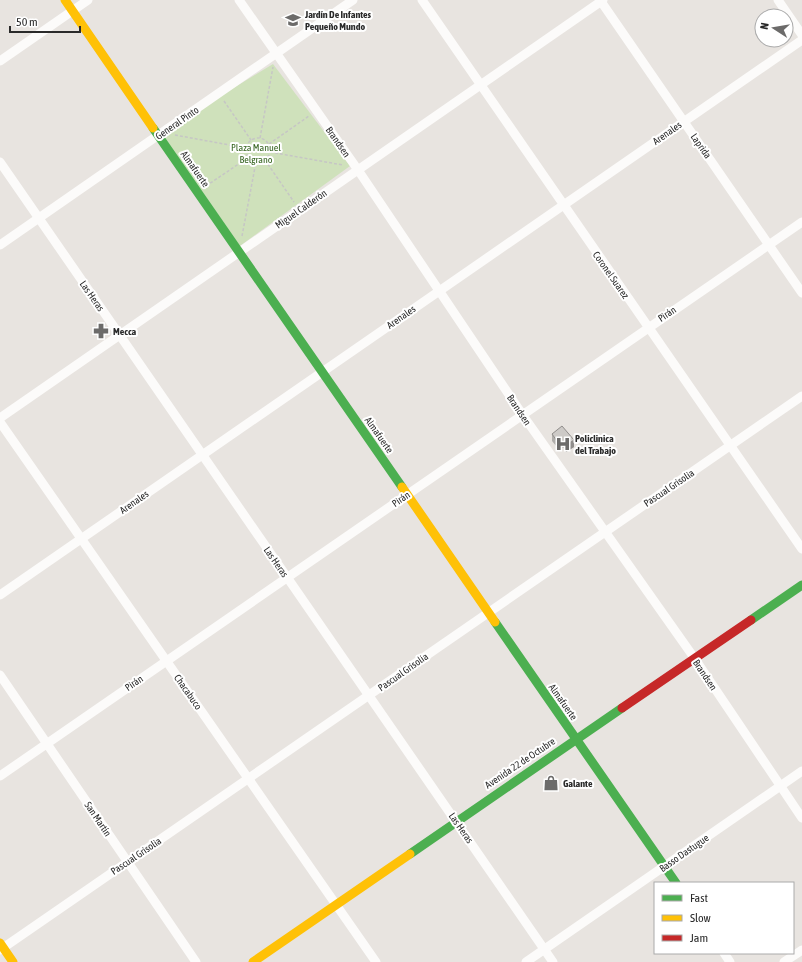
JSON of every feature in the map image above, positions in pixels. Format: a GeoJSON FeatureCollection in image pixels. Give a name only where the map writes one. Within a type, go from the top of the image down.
{"type":"FeatureCollection","features":[{"type":"Feature","properties":{"kind":"street","name":"Almafuerte"},"geometry":{"type":"LineString","coordinates":[[65,0],[675,882]]}},
{"type":"Feature","properties":{"kind":"street"},"geometry":{"type":"LineString","coordinates":[[0,61],[88,0]]}},
{"type":"Feature","properties":{"kind":"street","name":"Brandsen"},"geometry":{"type":"LineString","coordinates":[[239,0],[358,170],[522,414],[694,659],[802,818]]}},
{"type":"Feature","properties":{"kind":"street","name":"General Pinto"},"geometry":{"type":"LineString","coordinates":[[0,245],[353,0]]}},
{"type":"Feature","properties":{"kind":"street","name":"Coronel Suarez"},"geometry":{"type":"LineString","coordinates":[[422,0],[802,549]]}},
{"type":"Feature","properties":{"kind":"street"},"geometry":{"type":"LineString","coordinates":[[778,0],[802,35]]}},
{"type":"Feature","properties":{"kind":"street","name":"Miguel Calderón"},"geometry":{"type":"LineString","coordinates":[[0,418],[601,1]]}},
{"type":"Feature","properties":{"kind":"street","name":"Laprida"},"geometry":{"type":"LineString","coordinates":[[601,1],[802,293]]}},
{"type":"Feature","properties":{"kind":"street","name":"Arenales"},"geometry":{"type":"LineString","coordinates":[[0,595],[802,40]]}},
{"type":"Feature","properties":{"kind":"street","name":"Las Heras"},"geometry":{"type":"LineString","coordinates":[[0,162],[553,962]]}},
{"type":"Feature","properties":{"kind":"street","name":"Pirán"},"geometry":{"type":"LineString","coordinates":[[0,776],[802,222]]}},
{"type":"Feature","properties":{"kind":"street","name":"Pascual Grisolia"},"geometry":{"type":"LineString","coordinates":[[1,947],[369,696],[802,396]]}},
{"type":"Feature","properties":{"kind":"street","name":"Chacabuco"},"geometry":{"type":"LineString","coordinates":[[0,422],[376,962]]}},
{"type":"Feature","properties":{"kind":"street","name":"Avenida 22 de Octubre"},"geometry":{"type":"LineString","coordinates":[[253,962],[456,821],[802,585]]}},
{"type":"Feature","properties":{"kind":"street","name":"San Martín"},"geometry":{"type":"LineString","coordinates":[[0,675],[196,962]]}},
{"type":"Feature","properties":{"kind":"street","name":"Basso Dastugue"},"geometry":{"type":"LineString","coordinates":[[526,962],[802,771]]}},
{"type":"Feature","properties":{"kind":"street"},"geometry":{"type":"LineString","coordinates":[[1,947],[13,962]]}},
{"type":"Feature","properties":{"kind":"street"},"geometry":{"type":"LineString","coordinates":[[784,962],[802,950]]}},
{"type":"Feature","properties":{"kind":"path"},"geometry":{"type":"LineString","coordinates":[[260,138],[274,64]]}},
{"type":"Feature","properties":{"kind":"path"},"geometry":{"type":"LineString","coordinates":[[224,101],[251,140]]}},
{"type":"Feature","properties":{"kind":"path"},"geometry":{"type":"LineString","coordinates":[[268,144],[314,113]]}},
{"type":"Feature","properties":{"kind":"path"},"geometry":{"type":"LineString","coordinates":[[171,134],[246,148]]}},
{"type":"Feature","properties":{"kind":"path"},"geometry":{"type":"LineString","coordinates":[[260,138],[268,144],[270,152],[265,160],[256,162],[249,157],[246,148],[251,140],[260,138]]}},
{"type":"Feature","properties":{"kind":"path"},"geometry":{"type":"LineString","coordinates":[[270,152],[344,165]]}},
{"type":"Feature","properties":{"kind":"path"},"geometry":{"type":"LineString","coordinates":[[202,188],[249,157]]}},
{"type":"Feature","properties":{"kind":"path"},"geometry":{"type":"LineString","coordinates":[[265,160],[296,205]]}},
{"type":"Feature","properties":{"kind":"path"},"geometry":{"type":"LineString","coordinates":[[242,236],[256,162]]}},
{"type":"Feature","properties":{"kind":"green space","name":"Plaza Manuel Belgrano"},"geometry":{"type":"Polygon","coordinates":[[[273,64],[350,166],[240,246],[161,132],[273,64]]]}},
{"type":"Feature","properties":{"kind":"building"},"geometry":{"type":"Polygon","coordinates":[[[562,426],[574,440],[566,445],[564,442],[557,441],[552,434],[562,426]]]}},
{"type":"Feature","properties":{"kind":"traffic: fast"},"geometry":{"type":"LineString","coordinates":[[153,128],[402,487]]}},
{"type":"Feature","properties":{"kind":"traffic: fast"},"geometry":{"type":"LineString","coordinates":[[751,620],[802,585]]}},
{"type":"Feature","properties":{"kind":"traffic: fast"},"geometry":{"type":"LineString","coordinates":[[495,622],[675,882]]}},
{"type":"Feature","properties":{"kind":"traffic: fast"},"geometry":{"type":"LineString","coordinates":[[410,854],[622,708]]}},
{"type":"Feature","properties":{"kind":"traffic: slow"},"geometry":{"type":"LineString","coordinates":[[65,0],[153,128]]}},
{"type":"Feature","properties":{"kind":"traffic: slow"},"geometry":{"type":"LineString","coordinates":[[402,487],[495,622]]}},
{"type":"Feature","properties":{"kind":"traffic: slow"},"geometry":{"type":"LineString","coordinates":[[253,962],[410,854]]}},
{"type":"Feature","properties":{"kind":"traffic: slow"},"geometry":{"type":"LineString","coordinates":[[0,943],[13,962]]}},
{"type":"Feature","properties":{"kind":"traffic: jam"},"geometry":{"type":"LineString","coordinates":[[622,708],[751,620]]}},
{"type":"Feature","properties":{"kind":"place","name":"Jardín De Infantes Pequeño Mundo"},"geometry":{"type":"Point","coordinates":[293,20]}},
{"type":"Feature","properties":{"kind":"place","name":"Mecca"},"geometry":{"type":"Point","coordinates":[101,331]}},
{"type":"Feature","properties":{"kind":"place","name":"Policlinica del Trabajo"},"geometry":{"type":"Point","coordinates":[563,444]}},
{"type":"Feature","properties":{"kind":"place","name":"Galante"},"geometry":{"type":"Point","coordinates":[551,783]}}]}
